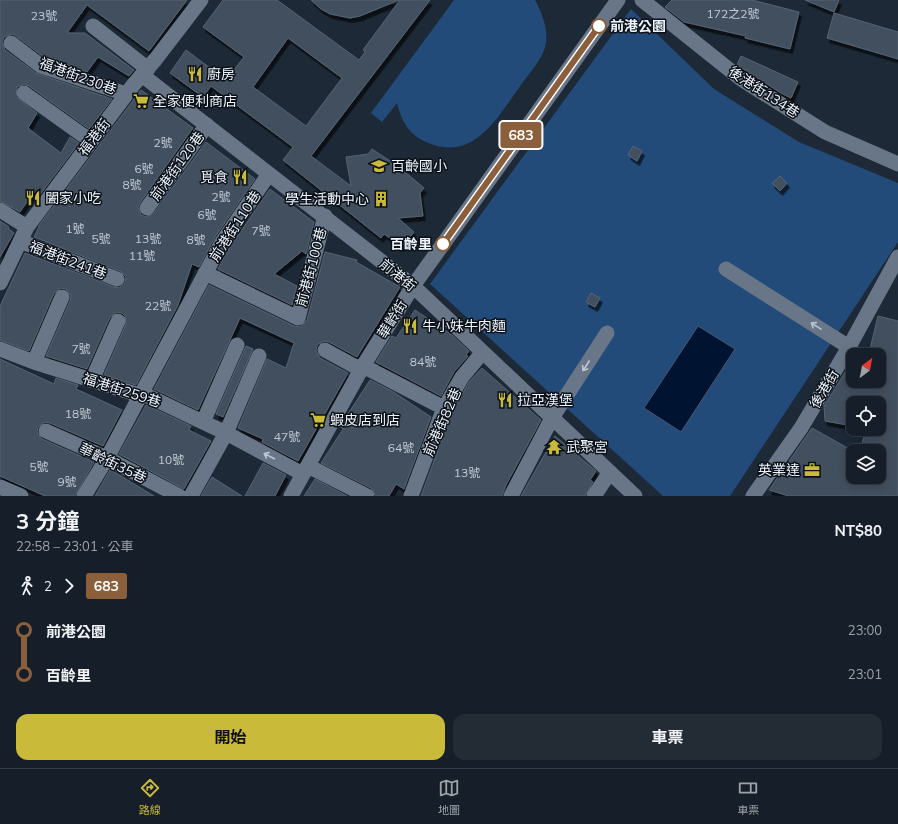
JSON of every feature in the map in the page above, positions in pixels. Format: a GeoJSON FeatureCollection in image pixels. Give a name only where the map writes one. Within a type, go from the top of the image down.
{"type":"FeatureCollection","features":[{"type":"Feature","properties":{"kind":"street","name":"福港街"},"geometry":{"type":"LineString","coordinates":[[0,283],[26,227],[126,94],[201,0]]}},
{"type":"Feature","properties":{"kind":"street","name":"華齡街"},"geometry":{"type":"LineString","coordinates":[[291,496],[364,366],[413,286],[618,0]]}},
{"type":"Feature","properties":{"kind":"street","name":"後港街134巷"},"geometry":{"type":"LineString","coordinates":[[642,0],[741,79],[825,132],[898,164]]}},
{"type":"Feature","properties":{"kind":"street","name":"前港街"},"geometry":{"type":"LineString","coordinates":[[93,26],[207,125],[413,286],[482,353],[635,496]]}},
{"type":"Feature","properties":{"kind":"street","name":"福港街230巷"},"geometry":{"type":"LineString","coordinates":[[11,44],[41,66],[126,94]]}},
{"type":"Feature","properties":{"kind":"street"},"geometry":{"type":"LineString","coordinates":[[24,93],[91,140]]}},
{"type":"Feature","properties":{"kind":"street","name":"前港街120巷"},"geometry":{"type":"LineString","coordinates":[[147,208],[207,125]]}},
{"type":"Feature","properties":{"kind":"street","name":"前港街110巷"},"geometry":{"type":"LineString","coordinates":[[269,174],[222,242],[205,273],[298,318]]}},
{"type":"Feature","properties":{"kind":"street"},"geometry":{"type":"LineString","coordinates":[[0,210],[26,227]]}},
{"type":"Feature","properties":{"kind":"street","name":"前港街100巷"},"geometry":{"type":"LineString","coordinates":[[298,318],[325,216]]}},
{"type":"Feature","properties":{"kind":"street","name":"福港街241巷"},"geometry":{"type":"LineString","coordinates":[[20,242],[117,279]]}},
{"type":"Feature","properties":{"kind":"street","name":"後港街"},"geometry":{"type":"LineString","coordinates":[[753,496],[800,428],[849,347],[898,257]]}},
{"type":"Feature","properties":{"kind":"street"},"geometry":{"type":"LineString","coordinates":[[726,269],[849,347]]}},
{"type":"Feature","properties":{"kind":"street"},"geometry":{"type":"LineString","coordinates":[[84,496],[106,458],[205,273]]}},
{"type":"Feature","properties":{"kind":"street"},"geometry":{"type":"LineString","coordinates":[[34,362],[62,297]]}},
{"type":"Feature","properties":{"kind":"street"},"geometry":{"type":"LineString","coordinates":[[92,380],[118,321]]}},
{"type":"Feature","properties":{"kind":"street"},"geometry":{"type":"LineString","coordinates":[[511,496],[552,418],[607,333]]}},
{"type":"Feature","properties":{"kind":"street"},"geometry":{"type":"LineString","coordinates":[[203,422],[237,345]]}},
{"type":"Feature","properties":{"kind":"street","name":"福港街259巷"},"geometry":{"type":"LineString","coordinates":[[0,349],[34,362],[139,395],[148,396],[306,470],[367,496]]}},
{"type":"Feature","properties":{"kind":"street"},"geometry":{"type":"LineString","coordinates":[[325,350],[356,367],[364,366],[444,408]]}},
{"type":"Feature","properties":{"kind":"street","name":"前港街82巷"},"geometry":{"type":"LineString","coordinates":[[411,496],[444,408],[462,377],[482,353]]}},
{"type":"Feature","properties":{"kind":"street"},"geometry":{"type":"LineString","coordinates":[[191,496],[226,433],[259,356]]}},
{"type":"Feature","properties":{"kind":"street","name":"華齡街35巷"},"geometry":{"type":"LineString","coordinates":[[46,431],[106,458],[179,496]]}},
{"type":"Feature","properties":{"kind":"street"},"geometry":{"type":"LineString","coordinates":[[594,496],[610,472]]}},
{"type":"Feature","properties":{"kind":"street"},"geometry":{"type":"LineString","coordinates":[[1,490],[20,496]]}},
{"type":"Feature","properties":{"kind":"shaded area"},"geometry":{"type":"Polygon","coordinates":[[[454,0],[535,0],[544,21],[546,43],[537,64],[504,109],[484,133],[472,142],[458,147],[443,147],[426,142],[410,131],[403,121],[397,103],[382,122],[371,113],[454,0]]]}},
{"type":"Feature","properties":{"kind":"shaded area","name":"前港公園"},"geometry":{"type":"Polygon","coordinates":[[[631,9],[714,89],[799,142],[898,183],[898,242],[730,496],[663,496],[430,284],[631,9]]]}},
{"type":"Feature","properties":{"kind":"shaded area"},"geometry":{"type":"Polygon","coordinates":[[[698,326],[735,349],[681,432],[644,408],[698,326]]]}},
{"type":"Feature","properties":{"kind":"building"},"geometry":{"type":"Polygon","coordinates":[[[0,0],[187,0],[149,51],[87,5],[67,33],[85,33],[134,70],[129,76],[98,57],[87,72],[45,58],[12,34],[4,37],[2,42],[5,50],[36,73],[112,99],[89,129],[29,86],[24,84],[17,87],[16,97],[37,113],[28,128],[61,153],[70,137],[79,143],[39,196],[34,192],[20,212],[0,201],[0,0]]]}},
{"type":"Feature","properties":{"kind":"building"},"geometry":{"type":"Polygon","coordinates":[[[223,0],[277,0],[359,60],[365,52],[363,50],[400,0],[430,0],[311,156],[351,186],[346,157],[368,154],[372,149],[398,166],[424,188],[420,193],[423,216],[398,218],[414,232],[402,247],[384,234],[381,238],[283,160],[293,147],[211,86],[203,97],[170,73],[186,50],[226,80],[244,57],[203,27],[223,0]],[[288,38],[253,87],[306,126],[342,78],[288,38]]]}},
{"type":"Feature","properties":{"kind":"building"},"geometry":{"type":"Polygon","coordinates":[[[311,0],[399,0],[360,16],[350,18],[330,14],[321,9],[311,0]]]}},
{"type":"Feature","properties":{"kind":"building"},"geometry":{"type":"Polygon","coordinates":[[[672,0],[752,0],[799,12],[790,49],[745,38],[746,36],[684,22],[665,7],[672,0]]]}},
{"type":"Feature","properties":{"kind":"building"},"geometry":{"type":"Polygon","coordinates":[[[805,0],[839,0],[834,12],[805,0]]]}},
{"type":"Feature","properties":{"kind":"building"},"geometry":{"type":"Polygon","coordinates":[[[834,13],[898,32],[898,59],[827,38],[834,13]]]}},
{"type":"Feature","properties":{"kind":"building"},"geometry":{"type":"Polygon","coordinates":[[[741,56],[798,82],[791,98],[737,65],[741,56]]]}},
{"type":"Feature","properties":{"kind":"building"},"geometry":{"type":"Polygon","coordinates":[[[141,90],[193,128],[140,203],[138,207],[141,215],[146,217],[154,213],[206,142],[255,179],[215,237],[199,267],[192,264],[178,305],[136,385],[104,375],[126,324],[125,316],[122,313],[117,312],[110,317],[87,369],[46,356],[70,301],[71,296],[66,289],[61,288],[54,293],[29,351],[0,340],[0,306],[25,253],[114,287],[119,288],[125,283],[126,277],[120,271],[34,237],[40,224],[141,90]]]}},
{"type":"Feature","properties":{"kind":"building"},"geometry":{"type":"Polygon","coordinates":[[[633,146],[642,151],[637,161],[628,155],[633,146]]]}},
{"type":"Feature","properties":{"kind":"building"},"geometry":{"type":"Polygon","coordinates":[[[780,176],[787,183],[780,191],[772,183],[780,176]]]}},
{"type":"Feature","properties":{"kind":"building"},"geometry":{"type":"Polygon","coordinates":[[[270,189],[314,222],[306,254],[302,251],[274,274],[297,286],[292,305],[218,269],[230,247],[270,189]]]}},
{"type":"Feature","properties":{"kind":"building"},"geometry":{"type":"Polygon","coordinates":[[[0,221],[9,227],[8,228],[14,233],[0,257],[0,221]]]}},
{"type":"Feature","properties":{"kind":"building"},"geometry":{"type":"Polygon","coordinates":[[[325,252],[357,260],[356,262],[400,287],[357,357],[329,342],[324,341],[317,345],[316,351],[320,358],[348,373],[298,461],[262,442],[263,439],[238,428],[267,359],[286,368],[294,343],[240,318],[198,410],[154,389],[209,285],[294,326],[300,327],[307,320],[325,252]]]}},
{"type":"Feature","properties":{"kind":"building"},"geometry":{"type":"Polygon","coordinates":[[[591,293],[600,298],[595,307],[586,302],[591,293]]]}},
{"type":"Feature","properties":{"kind":"building"},"geometry":{"type":"Polygon","coordinates":[[[415,310],[452,335],[469,351],[466,355],[468,356],[454,372],[441,396],[376,362],[392,336],[396,338],[415,310]]]}},
{"type":"Feature","properties":{"kind":"building"},"geometry":{"type":"Polygon","coordinates":[[[878,316],[898,321],[898,496],[789,496],[769,490],[812,428],[846,447],[846,484],[886,484],[886,444],[862,444],[864,436],[886,436],[886,396],[846,396],[846,425],[825,421],[824,406],[846,371],[846,388],[886,388],[886,348],[870,348],[878,316]]]}},
{"type":"Feature","properties":{"kind":"building"},"geometry":{"type":"Polygon","coordinates":[[[246,346],[253,349],[223,417],[216,414],[246,346]]]}},
{"type":"Feature","properties":{"kind":"building"},"geometry":{"type":"Polygon","coordinates":[[[0,359],[54,384],[56,378],[78,385],[76,389],[122,410],[103,446],[50,423],[45,422],[38,427],[37,432],[42,439],[94,462],[75,496],[45,496],[0,476],[0,359]]]}},
{"type":"Feature","properties":{"kind":"building"},"geometry":{"type":"Polygon","coordinates":[[[482,368],[541,420],[506,485],[502,496],[421,496],[452,412],[469,382],[482,368]]]}},
{"type":"Feature","properties":{"kind":"building"},"geometry":{"type":"Polygon","coordinates":[[[370,380],[392,391],[431,417],[404,489],[396,484],[389,496],[376,496],[371,488],[321,463],[343,429],[340,426],[370,380]]]}},
{"type":"Feature","properties":{"kind":"building"},"geometry":{"type":"Polygon","coordinates":[[[146,405],[191,426],[189,430],[211,441],[184,489],[119,454],[146,405]]]}},
{"type":"Feature","properties":{"kind":"building"},"geometry":{"type":"Polygon","coordinates":[[[555,436],[596,471],[590,480],[593,482],[585,496],[521,496],[555,436]]]}},
{"type":"Feature","properties":{"kind":"building"},"geometry":{"type":"Polygon","coordinates":[[[263,463],[286,475],[275,496],[245,496],[263,463]]]}},
{"type":"Feature","properties":{"kind":"building"},"geometry":{"type":"Polygon","coordinates":[[[110,470],[116,473],[154,496],[95,496],[110,470]]]}},
{"type":"Feature","properties":{"kind":"building"},"geometry":{"type":"Polygon","coordinates":[[[212,477],[242,496],[201,496],[212,477]]]}},
{"type":"Feature","properties":{"kind":"building"},"geometry":{"type":"Polygon","coordinates":[[[315,479],[347,496],[304,496],[315,479]]]}},
{"type":"Feature","properties":{"kind":"bus line","name":"683"},"geometry":{"type":"LineString","coordinates":[[443,244],[599,26]]}},
{"type":"Feature","properties":{"kind":"place","name":"前港公園"},"geometry":{"type":"Point","coordinates":[599,26]}},
{"type":"Feature","properties":{"kind":"place","name":"廚房"},"geometry":{"type":"Point","coordinates":[195,74]}},
{"type":"Feature","properties":{"kind":"place","name":"全家便利商店"},"geometry":{"type":"Point","coordinates":[141,101]}},
{"type":"Feature","properties":{"kind":"place","name":"百齡國小"},"geometry":{"type":"Point","coordinates":[379,166]}},
{"type":"Feature","properties":{"kind":"place","name":"覓食"},"geometry":{"type":"Point","coordinates":[240,177]}},
{"type":"Feature","properties":{"kind":"place","name":"闔家小吃"},"geometry":{"type":"Point","coordinates":[33,198]}},
{"type":"Feature","properties":{"kind":"place","name":"學生活動中心"},"geometry":{"type":"Point","coordinates":[381,199]}},
{"type":"Feature","properties":{"kind":"place","name":"百齡里"},"geometry":{"type":"Point","coordinates":[443,244]}},
{"type":"Feature","properties":{"kind":"place","name":"牛小妹牛肉麵"},"geometry":{"type":"Point","coordinates":[410,326]}},
{"type":"Feature","properties":{"kind":"place","name":"拉亞漢堡"},"geometry":{"type":"Point","coordinates":[505,400]}},
{"type":"Feature","properties":{"kind":"place","name":"蝦皮店到店"},"geometry":{"type":"Point","coordinates":[318,420]}},
{"type":"Feature","properties":{"kind":"place","name":"武聚宮"},"geometry":{"type":"Point","coordinates":[554,447]}},
{"type":"Feature","properties":{"kind":"place","name":"英業達"},"geometry":{"type":"Point","coordinates":[812,470]}}]}
